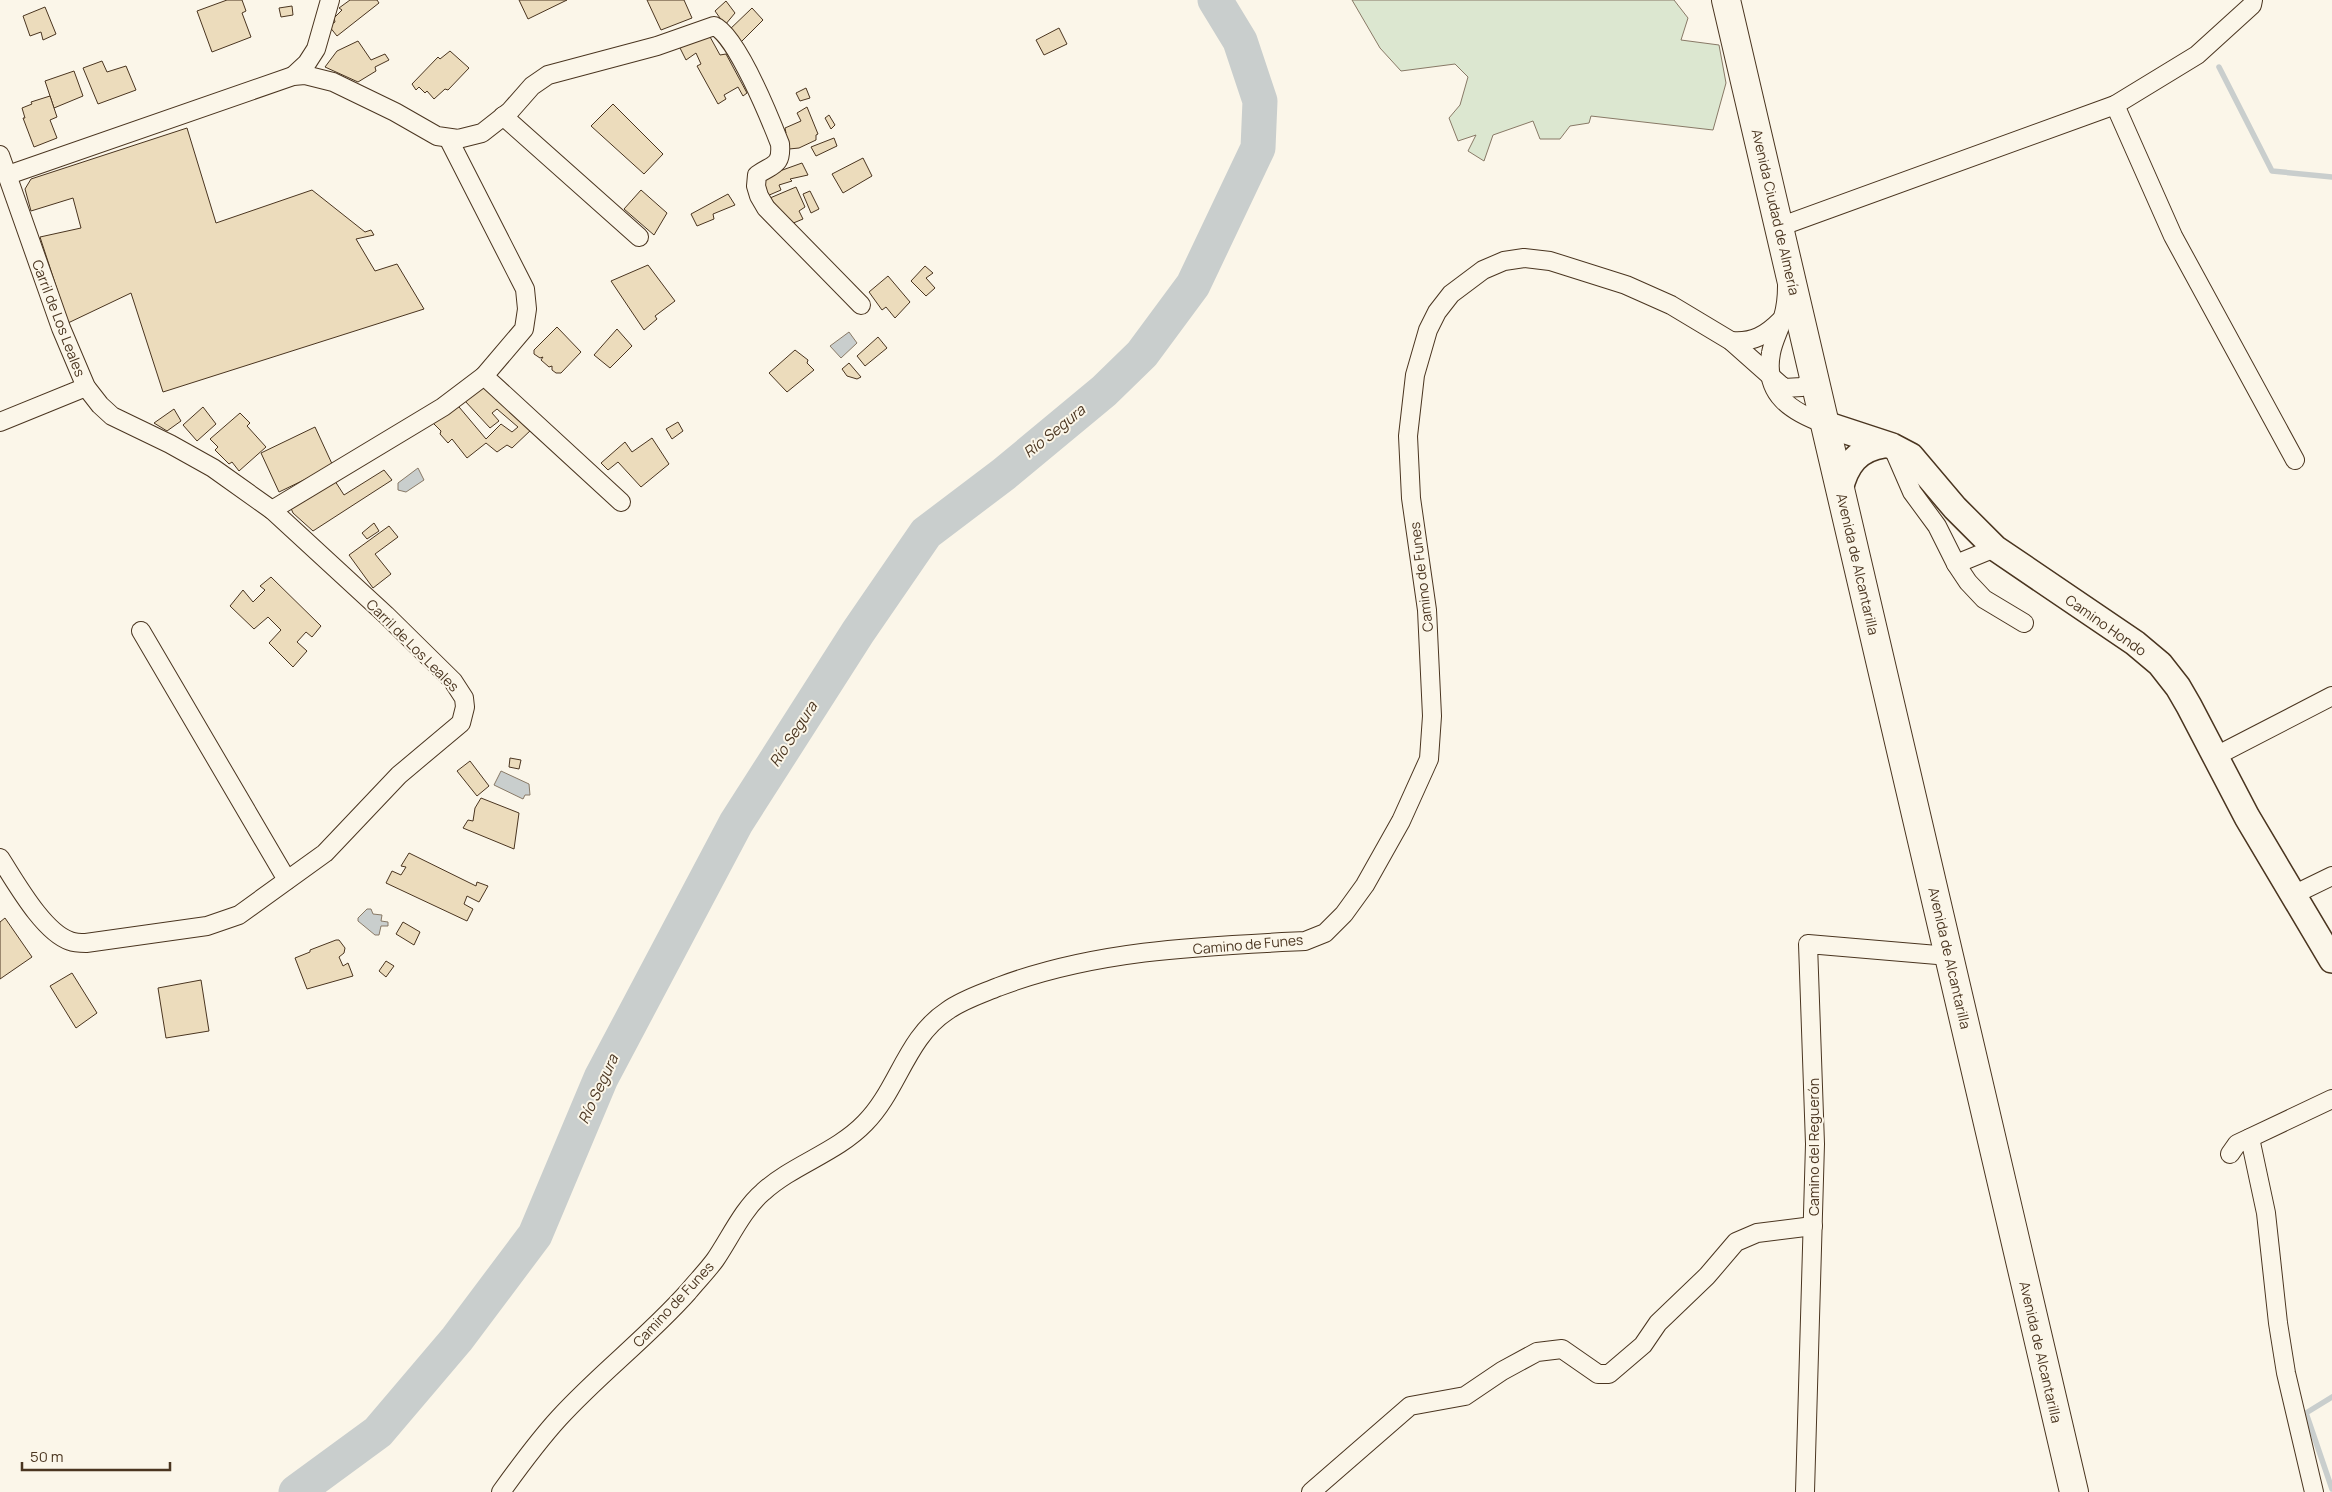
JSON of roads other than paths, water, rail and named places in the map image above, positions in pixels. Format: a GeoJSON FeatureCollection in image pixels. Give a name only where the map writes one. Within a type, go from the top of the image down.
{"type":"FeatureCollection","features":[{"type":"Feature","properties":{"kind":"main road","name":"Avenida Ciudad de Almería"},"geometry":{"type":"LineString","coordinates":[[1726,0],[1825,424]]}},
{"type":"Feature","properties":{"kind":"main road","name":"Camino Hondo"},"geometry":{"type":"LineString","coordinates":[[1825,424],[1888,445],[1911,456],[1955,508],[1995,548],[2135,642],[2160,664],[2178,687],[2248,817],[2295,894],[2332,960]]}},
{"type":"Feature","properties":{"kind":"main road","name":"Avenida de Alcantarilla"},"geometry":{"type":"LineString","coordinates":[[1825,424],[2074,1492]]}},
{"type":"Feature","properties":{"kind":"main road"},"geometry":{"type":"LineString","coordinates":[[1840,490],[1847,469],[1857,456],[1868,448],[1888,445]]}},
{"type":"Feature","properties":{"kind":"street"},"geometry":{"type":"LineString","coordinates":[[293,76],[308,63],[316,49],[330,0]]}},
{"type":"Feature","properties":{"kind":"street"},"geometry":{"type":"LineString","coordinates":[[1779,227],[2115,105],[2197,55],[2252,5],[2253,0]]}},
{"type":"Feature","properties":{"kind":"street"},"geometry":{"type":"LineString","coordinates":[[8,175],[293,76],[304,75],[333,82],[395,112],[437,136],[458,139],[482,133],[503,116],[532,86],[548,75],[657,46],[709,26],[718,28],[752,77],[780,144],[781,153],[777,163],[757,175],[756,186],[759,196],[785,228],[861,305]]}},
{"type":"Feature","properties":{"kind":"street"},"geometry":{"type":"LineString","coordinates":[[2115,105],[2173,236],[2295,460]]}},
{"type":"Feature","properties":{"kind":"street"},"geometry":{"type":"LineString","coordinates":[[503,116],[639,237]]}},
{"type":"Feature","properties":{"kind":"street"},"geometry":{"type":"LineString","coordinates":[[272,510],[443,407],[484,376],[524,330],[527,309],[525,289],[448,138]]}},
{"type":"Feature","properties":{"kind":"street","name":"Carril de Los Leales"},"geometry":{"type":"LineString","coordinates":[[0,155],[60,328],[86,388],[100,405],[112,416],[170,444],[213,468],[272,510],[386,615],[452,681],[464,698],[466,707],[461,723],[400,775],[325,852],[239,915],[207,926],[86,943],[70,941],[57,933],[34,910],[0,858]]}},
{"type":"Feature","properties":{"kind":"street","name":"Camino de Funes"},"geometry":{"type":"LineString","coordinates":[[501,1492],[560,1417],[686,1294],[713,1263],[761,1194],[790,1172],[852,1136],[873,1115],[920,1036],[947,1010],[974,997],[1023,978],[1077,963],[1122,955],[1305,941],[1325,933],[1344,914],[1365,884],[1401,821],[1429,759],[1432,716],[1428,610],[1412,498],[1408,436],[1415,375],[1437,312],[1451,294],[1483,270],[1504,261],[1524,258],[1550,261],[1626,285],[1700,320],[1731,341],[1772,377]]}},
{"type":"Feature","properties":{"kind":"street"},"geometry":{"type":"LineString","coordinates":[[1788,266],[1783,318],[1770,354],[1772,377],[1779,397],[1791,409],[1825,424]]}},
{"type":"Feature","properties":{"kind":"street"},"geometry":{"type":"LineString","coordinates":[[1731,341],[1757,339],[1783,318]]}},
{"type":"Feature","properties":{"kind":"street"},"geometry":{"type":"LineString","coordinates":[[484,376],[621,502]]}},
{"type":"Feature","properties":{"kind":"street"},"geometry":{"type":"LineString","coordinates":[[1772,377],[1780,385],[1789,389],[1802,387],[1814,378]]}},
{"type":"Feature","properties":{"kind":"street"},"geometry":{"type":"LineString","coordinates":[[0,422],[86,388]]}},
{"type":"Feature","properties":{"kind":"street"},"geometry":{"type":"LineString","coordinates":[[1888,445],[1912,492],[1937,526],[1956,564],[1968,582],[1984,599],[2024,623]]}},
{"type":"Feature","properties":{"kind":"street"},"geometry":{"type":"LineString","coordinates":[[1956,564],[1995,548]]}},
{"type":"Feature","properties":{"kind":"street"},"geometry":{"type":"LineString","coordinates":[[141,631],[287,880]]}},
{"type":"Feature","properties":{"kind":"street"},"geometry":{"type":"LineString","coordinates":[[2216,756],[2332,696]]}},
{"type":"Feature","properties":{"kind":"street"},"geometry":{"type":"LineString","coordinates":[[2295,894],[2332,876]]}},
{"type":"Feature","properties":{"kind":"street","name":"Camino del Reguerón"},"geometry":{"type":"LineString","coordinates":[[1805,1492],[1815,1144],[1808,944],[1949,956]]}},
{"type":"Feature","properties":{"kind":"street"},"geometry":{"type":"LineString","coordinates":[[2230,1154],[2237,1144],[2332,1100]]}},
{"type":"Feature","properties":{"kind":"street"},"geometry":{"type":"LineString","coordinates":[[2250,1138],[2266,1213],[2278,1323],[2286,1372],[2314,1492]]}},
{"type":"Feature","properties":{"kind":"street"},"geometry":{"type":"LineString","coordinates":[[1311,1492],[1410,1406],[1437,1403],[1465,1396],[1502,1371],[1537,1352],[1562,1349],[1598,1374],[1609,1374],[1643,1345],[1658,1323],[1707,1276],[1736,1242],[1757,1233],[1813,1226]]}},
{"type":"Feature","properties":{"kind":"waterway","name":"Río Segura"},"geometry":{"type":"LineString","coordinates":[[296,1492],[378,1432],[457,1339],[535,1235],[601,1078],[736,823],[858,632],[926,533],[1004,474],[1104,391],[1142,354],[1193,285],[1258,148],[1260,101],[1240,41],[1215,0]]}},
{"type":"Feature","properties":{"kind":"waterway"},"geometry":{"type":"LineString","coordinates":[[2219,67],[2272,171],[2332,177]]}},
{"type":"Feature","properties":{"kind":"waterway"},"geometry":{"type":"LineString","coordinates":[[2332,1397],[2306,1413],[2332,1489]]}}]}
